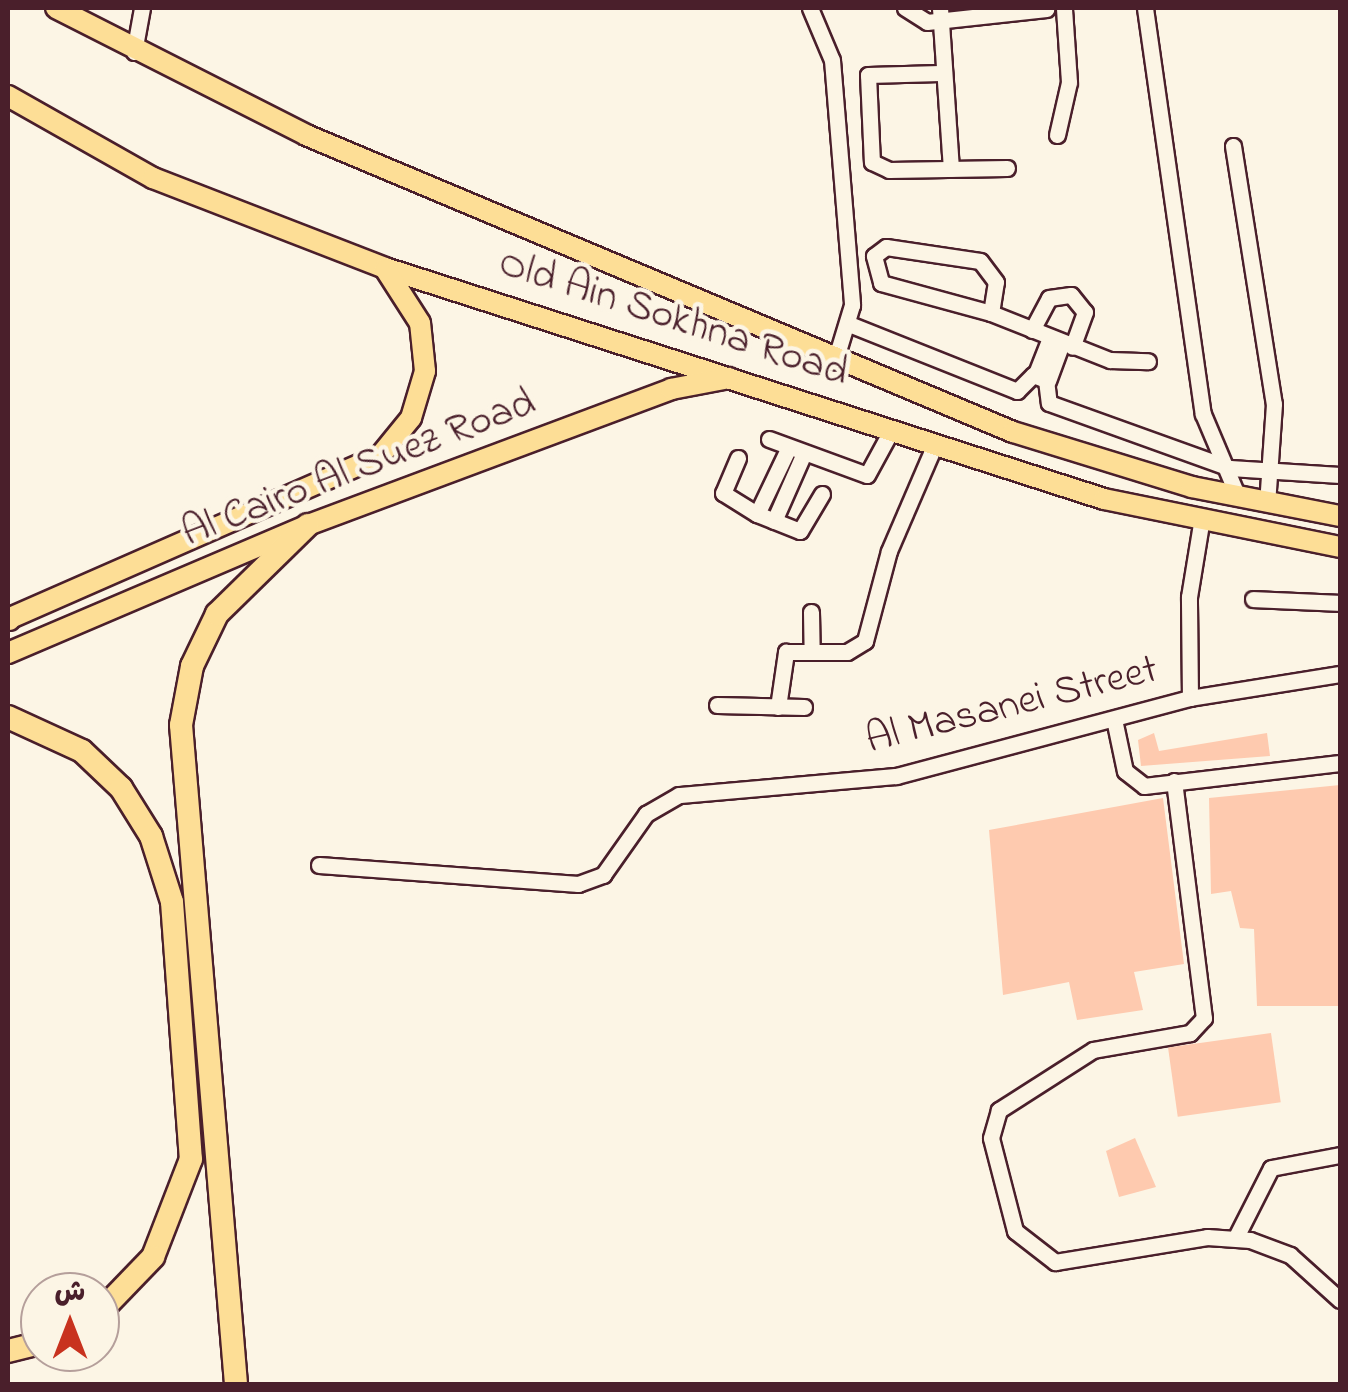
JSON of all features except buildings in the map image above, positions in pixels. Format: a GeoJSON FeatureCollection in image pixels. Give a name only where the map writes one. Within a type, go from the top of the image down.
{"type":"FeatureCollection","features":[{"type":"Feature","properties":{"kind":"highway"},"geometry":{"type":"LineString","coordinates":[[236,1384],[181,725],[192,666],[217,614],[308,524]]}},
{"type":"Feature","properties":{"kind":"highway"},"geometry":{"type":"LineString","coordinates":[[8,717],[82,751],[121,788],[151,836],[172,902],[191,1159],[153,1258],[120,1292]]}},
{"type":"Feature","properties":{"kind":"main road","name":"Old Ain Sokhna Road"},"geometry":{"type":"LineString","coordinates":[[56,8],[134,52],[835,361],[1014,432],[1238,497],[1340,516]]}},
{"type":"Feature","properties":{"kind":"main road","name":"Old Ain Sokhna Road"},"geometry":{"type":"LineString","coordinates":[[8,96],[153,178],[385,268],[745,378],[934,444],[1200,524],[1340,547]]}},
{"type":"Feature","properties":{"kind":"main road","name":"Al Cairo Al Suez Road"},"geometry":{"type":"LineString","coordinates":[[8,619],[380,456],[411,418],[425,372],[414,308],[385,268]]}},
{"type":"Feature","properties":{"kind":"main road","name":"Al Cairo Al Suez Road"},"geometry":{"type":"LineString","coordinates":[[8,653],[308,524],[670,389],[745,378]]}},
{"type":"Feature","properties":{"kind":"street"},"geometry":{"type":"LineString","coordinates":[[134,52],[142,8]]}},
{"type":"Feature","properties":{"kind":"street"},"geometry":{"type":"LineString","coordinates":[[810,8],[833,72],[850,324],[835,361]]}},
{"type":"Feature","properties":{"kind":"street"},"geometry":{"type":"LineString","coordinates":[[905,8],[938,15],[1046,10]]}},
{"type":"Feature","properties":{"kind":"street"},"geometry":{"type":"LineString","coordinates":[[1057,135],[1069,82],[1064,8]]}},
{"type":"Feature","properties":{"kind":"street"},"geometry":{"type":"LineString","coordinates":[[1145,8],[1204,414],[1230,468],[1238,497]]}},
{"type":"Feature","properties":{"kind":"street"},"geometry":{"type":"LineString","coordinates":[[938,15],[940,73],[952,169]]}},
{"type":"Feature","properties":{"kind":"street"},"geometry":{"type":"LineString","coordinates":[[940,73],[870,73],[871,157],[884,170],[1007,168]]}},
{"type":"Feature","properties":{"kind":"street"},"geometry":{"type":"LineString","coordinates":[[1233,146],[1274,404],[1268,503]]}},
{"type":"Feature","properties":{"kind":"street"},"geometry":{"type":"LineString","coordinates":[[991,313],[996,282],[980,260],[886,247],[874,256],[881,284],[991,313],[1062,343],[1148,361]]}},
{"type":"Feature","properties":{"kind":"street"},"geometry":{"type":"LineString","coordinates":[[850,324],[1018,390],[1041,378],[1085,312],[1071,294],[1049,298],[1032,330]]}},
{"type":"Feature","properties":{"kind":"street"},"geometry":{"type":"LineString","coordinates":[[1041,378],[1048,403],[1230,468],[1340,475]]}},
{"type":"Feature","properties":{"kind":"street"},"geometry":{"type":"LineString","coordinates":[[769,439],[867,475],[892,429]]}},
{"type":"Feature","properties":{"kind":"street"},"geometry":{"type":"LineString","coordinates":[[778,707],[781,658],[812,651],[847,652],[864,641],[889,551],[934,444]]}},
{"type":"Feature","properties":{"kind":"street"},"geometry":{"type":"LineString","coordinates":[[757,514],[797,450]]}},
{"type":"Feature","properties":{"kind":"street"},"geometry":{"type":"LineString","coordinates":[[774,521],[797,450]]}},
{"type":"Feature","properties":{"kind":"street"},"geometry":{"type":"LineString","coordinates":[[738,458],[723,492],[757,514],[804,530],[822,494]]}},
{"type":"Feature","properties":{"kind":"street"},"geometry":{"type":"LineString","coordinates":[[1190,698],[1189,597],[1200,524]]}},
{"type":"Feature","properties":{"kind":"street"},"geometry":{"type":"LineString","coordinates":[[1253,599],[1340,603]]}},
{"type":"Feature","properties":{"kind":"street"},"geometry":{"type":"LineString","coordinates":[[811,612],[812,651]]}},
{"type":"Feature","properties":{"kind":"street","name":"Al Masanei Street"},"geometry":{"type":"LineString","coordinates":[[319,865],[578,884],[613,866],[646,814],[669,797],[896,776],[1190,698],[1340,674]]}},
{"type":"Feature","properties":{"kind":"street"},"geometry":{"type":"LineString","coordinates":[[717,705],[804,708]]}},
{"type":"Feature","properties":{"kind":"street"},"geometry":{"type":"LineString","coordinates":[[1114,719],[1128,777],[1144,786],[1340,763]]}},
{"type":"Feature","properties":{"kind":"street"},"geometry":{"type":"LineString","coordinates":[[1174,781],[1204,1018],[1190,1033],[1076,1059],[1000,1110],[991,1138],[1015,1231],[1038,1257],[1072,1260],[1236,1237],[1290,1256],[1340,1300]]}},
{"type":"Feature","properties":{"kind":"street"},"geometry":{"type":"LineString","coordinates":[[1236,1237],[1262,1175],[1340,1155]]}}]}
